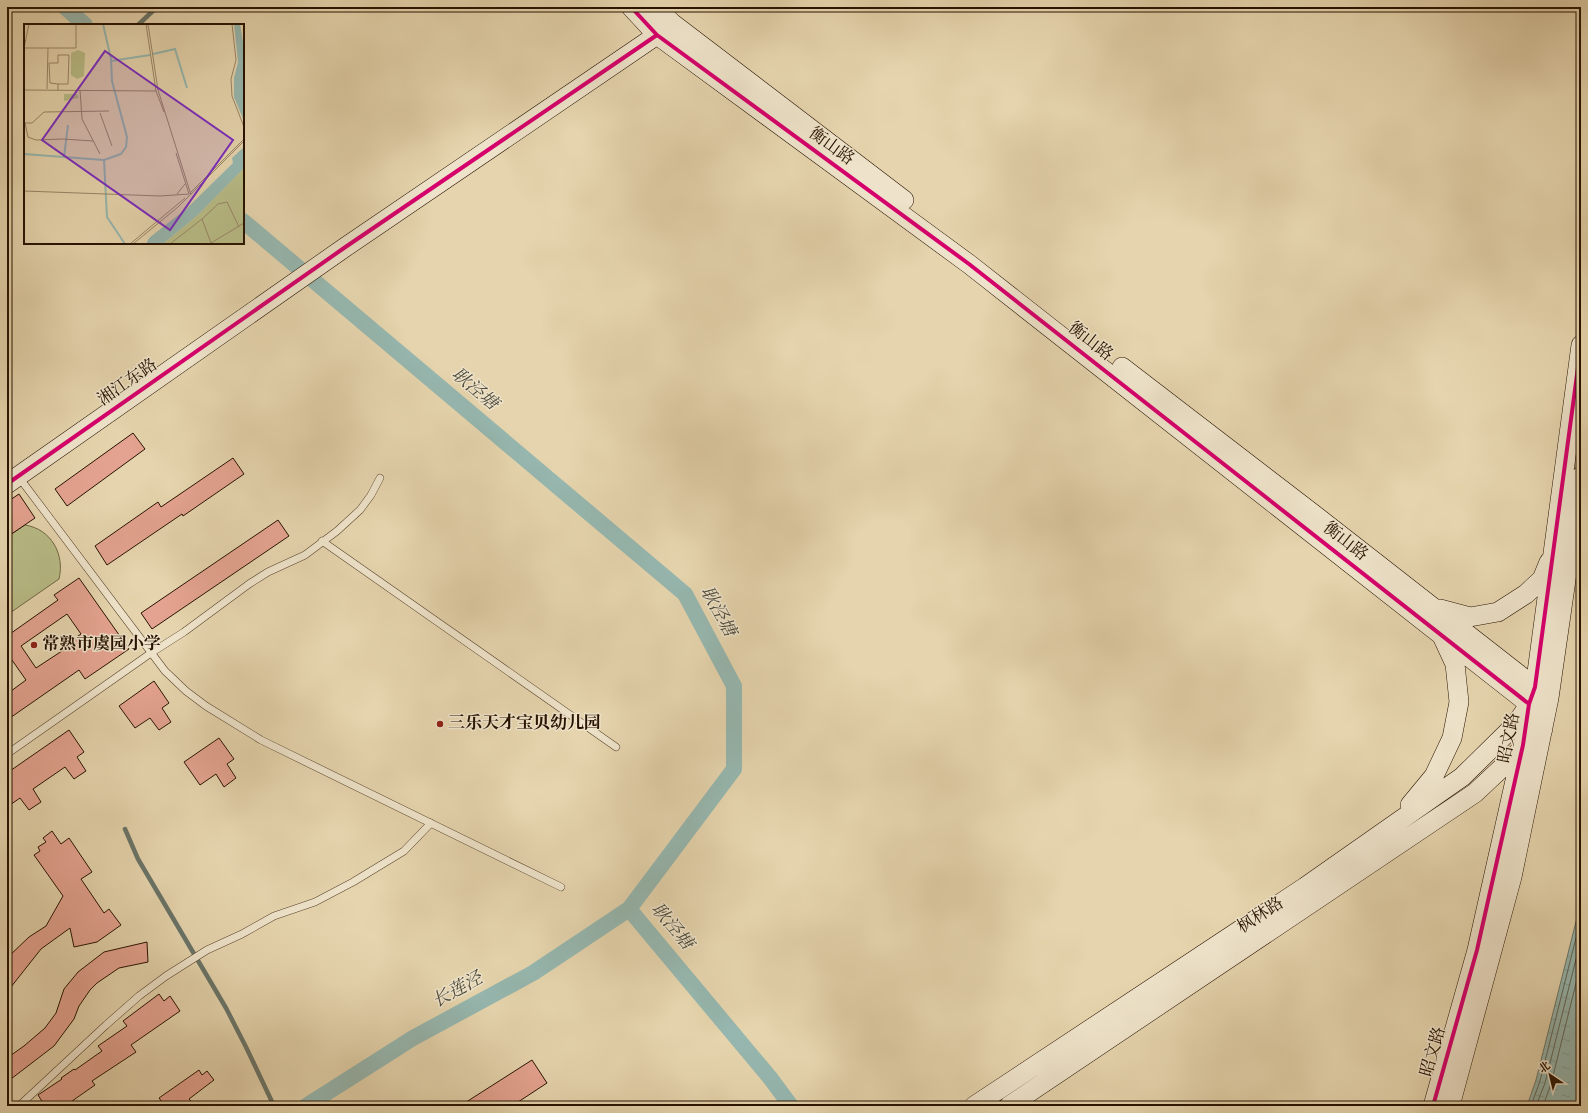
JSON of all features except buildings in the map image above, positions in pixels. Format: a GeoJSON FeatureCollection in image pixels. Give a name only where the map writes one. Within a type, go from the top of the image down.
{"type":"FeatureCollection","features":[{"type":"Feature","properties":{"kind":"street","name":"衡山路"},"geometry":{"type":"LineString","coordinates":[[631,7],[657,35],[969,264],[1441,633],[1538,696]]}},
{"type":"Feature","properties":{"kind":"street","name":"衡山路"},"geometry":{"type":"LineString","coordinates":[[656,7],[672,23],[1304,506],[1433,608],[1538,696]]}},
{"type":"Feature","properties":{"kind":"street","name":"湘江东路"},"geometry":{"type":"LineString","coordinates":[[13,480],[344,248],[657,35]]}},
{"type":"Feature","properties":{"kind":"street","name":"昭文路"},"geometry":{"type":"LineString","coordinates":[[1433,1106],[1477,950],[1522,749],[1538,696],[1554,552],[1581,345]]}},
{"type":"Feature","properties":{"kind":"street"},"geometry":{"type":"LineString","coordinates":[[1450,1106],[1512,877],[1543,729],[1538,696],[1581,476]]}},
{"type":"Feature","properties":{"kind":"street"},"geometry":{"type":"LineString","coordinates":[[1433,608],[1470,617],[1498,612],[1526,594],[1542,579],[1554,552]]}},
{"type":"Feature","properties":{"kind":"street"},"geometry":{"type":"LineString","coordinates":[[1393,825],[1434,776],[1452,738],[1459,702],[1455,664],[1441,633]]}},
{"type":"Feature","properties":{"kind":"street","name":"枫林路"},"geometry":{"type":"LineString","coordinates":[[974,1106],[1305,887],[1462,777],[1516,724],[1538,696]]}},
{"type":"Feature","properties":{"kind":"street","name":"枫林路"},"geometry":{"type":"LineString","coordinates":[[1009,1106],[1475,793],[1543,729]]}},
{"type":"Feature","properties":{"kind":"lane"},"geometry":{"type":"LineString","coordinates":[[7,754],[151,653],[184,632],[249,584],[268,572],[306,555],[337,531],[360,510],[371,495],[380,478]]}},
{"type":"Feature","properties":{"kind":"lane"},"geometry":{"type":"LineString","coordinates":[[13,480],[165,671],[186,692],[232,723],[261,740],[561,888]]}},
{"type":"Feature","properties":{"kind":"lane"},"geometry":{"type":"LineString","coordinates":[[322,542],[616,748]]}},
{"type":"Feature","properties":{"kind":"lane"},"geometry":{"type":"LineString","coordinates":[[19,1106],[139,996],[184,964],[207,950],[242,934],[274,916],[315,902],[353,882],[404,851],[431,823]]}},
{"type":"Feature","properties":{"kind":"green space"},"geometry":{"type":"Polygon","coordinates":[[[25,525],[34,527],[42,532],[49,537],[54,544],[60,561],[59,579],[7,615],[7,537],[25,525]]]}},
{"type":"Feature","properties":{"kind":"water"},"geometry":{"type":"Polygon","coordinates":[[[1581,902],[1581,1106],[1527,1106],[1536,1080],[1581,902]]]}},
{"type":"Feature","properties":{"kind":"waterway","name":"耿泾塘"},"geometry":{"type":"LineString","coordinates":[[65,7],[84,24]]}},
{"type":"Feature","properties":{"kind":"waterway"},"geometry":{"type":"LineString","coordinates":[[139,24],[157,7]]}},
{"type":"Feature","properties":{"kind":"waterway","name":"耿泾塘"},"geometry":{"type":"LineString","coordinates":[[244,222],[685,594],[734,686],[734,769],[629,909],[771,1079],[791,1106]]}},
{"type":"Feature","properties":{"kind":"waterway"},"geometry":{"type":"LineString","coordinates":[[125,829],[138,859],[226,1008],[274,1106]]}},
{"type":"Feature","properties":{"kind":"waterway","name":"长莲泾"},"geometry":{"type":"LineString","coordinates":[[306,1106],[413,1038],[533,973],[629,909]]}},
{"type":"Feature","properties":{"kind":"cycle path"},"geometry":{"type":"LineString","coordinates":[[631,7],[657,35],[969,264],[1529,704]]}},
{"type":"Feature","properties":{"kind":"cycle path"},"geometry":{"type":"LineString","coordinates":[[7,484],[344,248],[657,35]]}},
{"type":"Feature","properties":{"kind":"cycle path"},"geometry":{"type":"LineString","coordinates":[[1433,1106],[1477,950],[1523,745],[1529,704],[1535,687],[1581,345]]}},
{"type":"Feature","properties":{"kind":"place","name":"常熟市虞园小学"},"geometry":{"type":"Point","coordinates":[34,645]}},
{"type":"Feature","properties":{"kind":"place","name":"三乐天才宝贝幼儿园"},"geometry":{"type":"Point","coordinates":[440,724]}}]}
